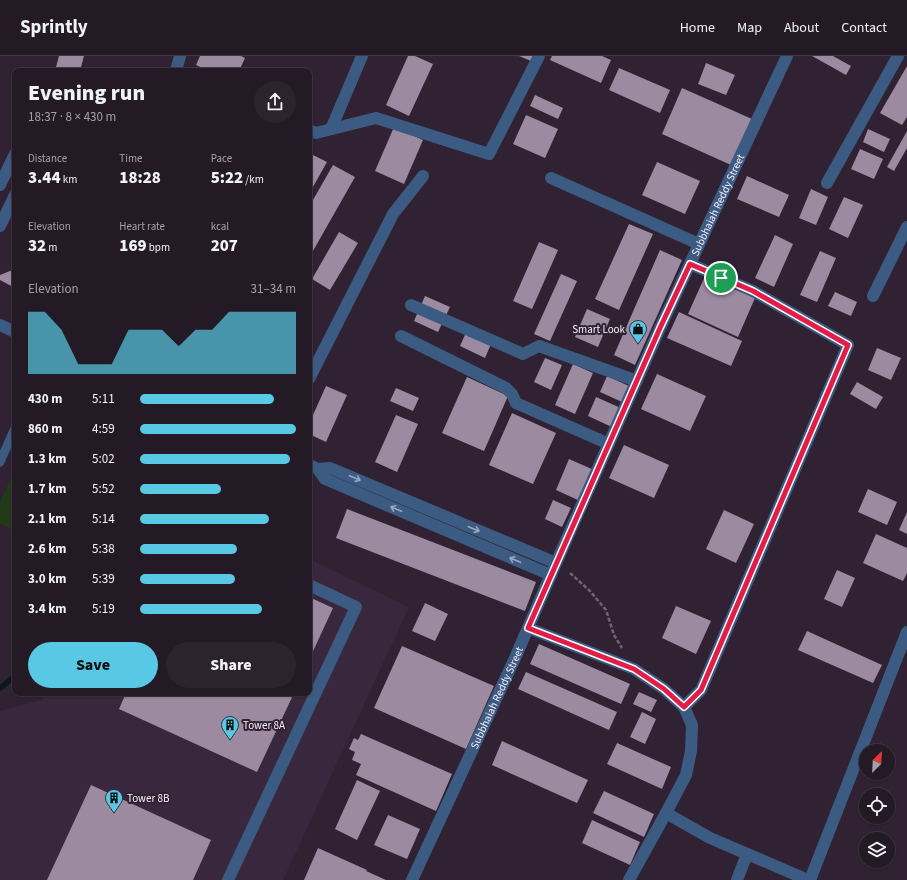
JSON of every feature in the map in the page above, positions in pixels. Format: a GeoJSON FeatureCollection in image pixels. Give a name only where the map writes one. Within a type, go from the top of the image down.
{"type":"FeatureCollection","features":[{"type":"Feature","properties":{"kind":"street"},"geometry":{"type":"LineString","coordinates":[[177,68],[180,56]]}},
{"type":"Feature","properties":{"kind":"street"},"geometry":{"type":"LineString","coordinates":[[331,129],[362,56]]}},
{"type":"Feature","properties":{"kind":"street"},"geometry":{"type":"LineString","coordinates":[[312,131],[316,133],[376,118],[489,154],[539,56]]}},
{"type":"Feature","properties":{"kind":"street","name":"Subbhaiah Reddy Street"},"geometry":{"type":"LineString","coordinates":[[412,880],[516,658],[637,381],[787,56]]}},
{"type":"Feature","properties":{"kind":"street"},"geometry":{"type":"LineString","coordinates":[[827,183],[898,56]]}},
{"type":"Feature","properties":{"kind":"street"},"geometry":{"type":"LineString","coordinates":[[0,185],[12,160]]}},
{"type":"Feature","properties":{"kind":"street"},"geometry":{"type":"LineString","coordinates":[[312,373],[393,214],[423,176]]}},
{"type":"Feature","properties":{"kind":"street"},"geometry":{"type":"LineString","coordinates":[[551,178],[699,244]]}},
{"type":"Feature","properties":{"kind":"street"},"geometry":{"type":"LineString","coordinates":[[0,226],[12,201]]}},
{"type":"Feature","properties":{"kind":"street"},"geometry":{"type":"LineString","coordinates":[[873,296],[907,228]]}},
{"type":"Feature","properties":{"kind":"street"},"geometry":{"type":"LineString","coordinates":[[684,707],[701,690],[848,345],[753,291],[690,264]]}},
{"type":"Feature","properties":{"kind":"street"},"geometry":{"type":"LineString","coordinates":[[411,305],[523,354],[539,346],[637,381]]}},
{"type":"Feature","properties":{"kind":"street"},"geometry":{"type":"LineString","coordinates":[[0,325],[12,331]]}},
{"type":"Feature","properties":{"kind":"street"},"geometry":{"type":"LineString","coordinates":[[401,336],[506,388],[512,394],[516,403],[609,444]]}},
{"type":"Feature","properties":{"kind":"street"},"geometry":{"type":"LineString","coordinates":[[313,467],[330,468],[556,564]]}},
{"type":"Feature","properties":{"kind":"street"},"geometry":{"type":"LineString","coordinates":[[313,467],[325,479],[551,575]]}},
{"type":"Feature","properties":{"kind":"street"},"geometry":{"type":"LineString","coordinates":[[228,880],[356,607],[312,586]]}},
{"type":"Feature","properties":{"kind":"street"},"geometry":{"type":"LineString","coordinates":[[528,628],[634,669],[664,689],[684,707],[692,725],[691,751],[686,775],[629,880]]}},
{"type":"Feature","properties":{"kind":"street"},"geometry":{"type":"LineString","coordinates":[[666,813],[710,838],[809,880],[907,632]]}},
{"type":"Feature","properties":{"kind":"street"},"geometry":{"type":"LineString","coordinates":[[737,880],[747,854]]}},
{"type":"Feature","properties":{"kind":"lane"},"geometry":{"type":"LineString","coordinates":[[0,462],[12,435]]}},
{"type":"Feature","properties":{"kind":"path"},"geometry":{"type":"LineString","coordinates":[[570,573],[590,591],[606,610],[614,635],[634,669]]}},
{"type":"Feature","properties":{"kind":"shaded area"},"geometry":{"type":"Polygon","coordinates":[[[312,560],[409,607],[283,880],[0,880],[0,711],[41,700],[45,696],[312,696],[312,560]]]}},
{"type":"Feature","properties":{"kind":"green space"},"geometry":{"type":"Polygon","coordinates":[[[12,476],[12,529],[0,523],[0,502],[12,476]]]}},
{"type":"Feature","properties":{"kind":"building"},"geometry":{"type":"Polygon","coordinates":[[[59,56],[84,56],[81,68],[56,68],[59,56]]]}},
{"type":"Feature","properties":{"kind":"building"},"geometry":{"type":"Polygon","coordinates":[[[200,56],[241,56],[245,58],[240,68],[202,68],[196,65],[200,56]]]}},
{"type":"Feature","properties":{"kind":"building"},"geometry":{"type":"Polygon","coordinates":[[[408,56],[415,56],[433,64],[409,116],[386,105],[408,56]]]}},
{"type":"Feature","properties":{"kind":"building"},"geometry":{"type":"Polygon","coordinates":[[[519,56],[533,56],[531,61],[519,56]]]}},
{"type":"Feature","properties":{"kind":"building"},"geometry":{"type":"Polygon","coordinates":[[[552,56],[602,56],[611,60],[601,83],[550,60],[552,56]]]}},
{"type":"Feature","properties":{"kind":"building"},"geometry":{"type":"Polygon","coordinates":[[[812,56],[833,56],[851,66],[846,75],[812,56]]]}},
{"type":"Feature","properties":{"kind":"building"},"geometry":{"type":"Polygon","coordinates":[[[706,63],[735,75],[726,95],[698,84],[706,63]]]}},
{"type":"Feature","properties":{"kind":"building"},"geometry":{"type":"Polygon","coordinates":[[[907,66],[907,117],[902,125],[880,113],[907,66]]]}},
{"type":"Feature","properties":{"kind":"building"},"geometry":{"type":"Polygon","coordinates":[[[619,68],[670,90],[660,113],[609,90],[619,68]]]}},
{"type":"Feature","properties":{"kind":"building"},"geometry":{"type":"Polygon","coordinates":[[[682,88],[752,119],[731,165],[662,134],[682,88]]]}},
{"type":"Feature","properties":{"kind":"building"},"geometry":{"type":"Polygon","coordinates":[[[535,95],[563,108],[558,119],[530,106],[535,95]]]}},
{"type":"Feature","properties":{"kind":"building"},"geometry":{"type":"Polygon","coordinates":[[[526,115],[558,129],[545,158],[513,144],[526,115]]]}},
{"type":"Feature","properties":{"kind":"building"},"geometry":{"type":"Polygon","coordinates":[[[394,127],[423,140],[404,184],[375,171],[394,127]]]}},
{"type":"Feature","properties":{"kind":"building"},"geometry":{"type":"Polygon","coordinates":[[[868,129],[890,139],[884,152],[863,142],[868,129]]]}},
{"type":"Feature","properties":{"kind":"building"},"geometry":{"type":"Polygon","coordinates":[[[907,131],[907,148],[894,171],[887,167],[907,131]]]}},
{"type":"Feature","properties":{"kind":"building"},"geometry":{"type":"Polygon","coordinates":[[[860,149],[883,159],[874,179],[851,169],[860,149]]]}},
{"type":"Feature","properties":{"kind":"building"},"geometry":{"type":"Polygon","coordinates":[[[312,154],[327,162],[312,189],[312,154]]]}},
{"type":"Feature","properties":{"kind":"building"},"geometry":{"type":"Polygon","coordinates":[[[657,162],[700,181],[685,214],[642,195],[657,162]]]}},
{"type":"Feature","properties":{"kind":"building"},"geometry":{"type":"Polygon","coordinates":[[[333,165],[355,177],[312,253],[312,202],[333,165]]]}},
{"type":"Feature","properties":{"kind":"building"},"geometry":{"type":"Polygon","coordinates":[[[747,176],[789,195],[779,217],[737,199],[747,176]]]}},
{"type":"Feature","properties":{"kind":"building"},"geometry":{"type":"Polygon","coordinates":[[[811,189],[828,197],[816,225],[799,218],[811,189]]]}},
{"type":"Feature","properties":{"kind":"building"},"geometry":{"type":"Polygon","coordinates":[[[844,197],[863,205],[848,238],[829,229],[844,197]]]}},
{"type":"Feature","properties":{"kind":"building"},"geometry":{"type":"Polygon","coordinates":[[[629,224],[653,234],[619,310],[595,299],[629,224]]]}},
{"type":"Feature","properties":{"kind":"building"},"geometry":{"type":"Polygon","coordinates":[[[339,232],[358,243],[330,290],[312,279],[339,232]]]}},
{"type":"Feature","properties":{"kind":"building"},"geometry":{"type":"Polygon","coordinates":[[[775,235],[793,244],[774,287],[755,278],[775,235]]]}},
{"type":"Feature","properties":{"kind":"building"},"geometry":{"type":"Polygon","coordinates":[[[539,242],[558,250],[532,309],[513,301],[539,242]]]}},
{"type":"Feature","properties":{"kind":"building"},"geometry":{"type":"Polygon","coordinates":[[[660,250],[682,260],[635,365],[614,355],[660,250]]]}},
{"type":"Feature","properties":{"kind":"building"},"geometry":{"type":"Polygon","coordinates":[[[820,251],[836,258],[817,302],[800,295],[820,251]]]}},
{"type":"Feature","properties":{"kind":"building"},"geometry":{"type":"Polygon","coordinates":[[[12,270],[12,286],[0,280],[0,275],[12,270]]]}},
{"type":"Feature","properties":{"kind":"building"},"geometry":{"type":"Polygon","coordinates":[[[561,274],[577,281],[550,341],[534,334],[561,274]]]}},
{"type":"Feature","properties":{"kind":"building"},"geometry":{"type":"Polygon","coordinates":[[[705,276],[755,298],[738,337],[688,314],[705,276]]]}},
{"type":"Feature","properties":{"kind":"building"},"geometry":{"type":"Polygon","coordinates":[[[835,292],[857,302],[851,316],[828,306],[835,292]]]}},
{"type":"Feature","properties":{"kind":"building"},"geometry":{"type":"Polygon","coordinates":[[[425,296],[450,307],[438,332],[414,321],[425,296]]]}},
{"type":"Feature","properties":{"kind":"building"},"geometry":{"type":"Polygon","coordinates":[[[587,309],[610,319],[598,347],[575,337],[587,309]]]}},
{"type":"Feature","properties":{"kind":"building"},"geometry":{"type":"Polygon","coordinates":[[[679,312],[742,341],[731,366],[667,338],[679,312]]]}},
{"type":"Feature","properties":{"kind":"building"},"geometry":{"type":"Polygon","coordinates":[[[469,326],[494,337],[485,358],[460,346],[469,326]]]}},
{"type":"Feature","properties":{"kind":"building"},"geometry":{"type":"Polygon","coordinates":[[[877,348],[901,358],[891,380],[868,370],[877,348]]]}},
{"type":"Feature","properties":{"kind":"building"},"geometry":{"type":"Polygon","coordinates":[[[545,358],[562,365],[551,390],[534,382],[545,358]]]}},
{"type":"Feature","properties":{"kind":"building"},"geometry":{"type":"Polygon","coordinates":[[[573,364],[593,373],[575,414],[555,405],[573,364]]]}},
{"type":"Feature","properties":{"kind":"building"},"geometry":{"type":"Polygon","coordinates":[[[657,374],[706,396],[690,431],[641,409],[657,374]]]}},
{"type":"Feature","properties":{"kind":"building"},"geometry":{"type":"Polygon","coordinates":[[[607,376],[629,386],[622,402],[600,392],[607,376]]]}},
{"type":"Feature","properties":{"kind":"building"},"geometry":{"type":"Polygon","coordinates":[[[467,377],[508,396],[484,451],[442,433],[467,377]]]}},
{"type":"Feature","properties":{"kind":"building"},"geometry":{"type":"Polygon","coordinates":[[[857,382],[883,397],[876,409],[850,394],[857,382]]]}},
{"type":"Feature","properties":{"kind":"building"},"geometry":{"type":"Polygon","coordinates":[[[326,386],[347,395],[326,442],[312,435],[312,417],[326,386]]]}},
{"type":"Feature","properties":{"kind":"building"},"geometry":{"type":"Polygon","coordinates":[[[396,388],[419,398],[413,411],[390,401],[396,388]]]}},
{"type":"Feature","properties":{"kind":"building"},"geometry":{"type":"Polygon","coordinates":[[[596,397],[623,409],[614,428],[588,416],[596,397]]]}},
{"type":"Feature","properties":{"kind":"building"},"geometry":{"type":"Polygon","coordinates":[[[512,413],[556,433],[533,484],[489,465],[512,413]]]}},
{"type":"Feature","properties":{"kind":"building"},"geometry":{"type":"Polygon","coordinates":[[[396,415],[418,424],[397,472],[375,462],[396,415]]]}},
{"type":"Feature","properties":{"kind":"building"},"geometry":{"type":"Polygon","coordinates":[[[624,445],[669,465],[654,498],[609,478],[624,445]]]}},
{"type":"Feature","properties":{"kind":"building"},"geometry":{"type":"Polygon","coordinates":[[[569,459],[594,470],[580,501],[556,490],[569,459]]]}},
{"type":"Feature","properties":{"kind":"building"},"geometry":{"type":"Polygon","coordinates":[[[868,489],[897,502],[887,525],[858,512],[868,489]]]}},
{"type":"Feature","properties":{"kind":"building"},"geometry":{"type":"Polygon","coordinates":[[[553,500],[571,508],[562,527],[545,519],[553,500]]]}},
{"type":"Feature","properties":{"kind":"building"},"geometry":{"type":"Polygon","coordinates":[[[347,509],[536,582],[525,611],[336,538],[347,509]]]}},
{"type":"Feature","properties":{"kind":"building"},"geometry":{"type":"Polygon","coordinates":[[[724,510],[754,524],[736,563],[706,549],[724,510]]]}},
{"type":"Feature","properties":{"kind":"building"},"geometry":{"type":"Polygon","coordinates":[[[907,512],[907,534],[899,530],[907,512]]]}},
{"type":"Feature","properties":{"kind":"building"},"geometry":{"type":"Polygon","coordinates":[[[876,534],[907,548],[907,573],[903,581],[863,563],[876,534]]]}},
{"type":"Feature","properties":{"kind":"building"},"geometry":{"type":"Polygon","coordinates":[[[837,570],[855,578],[842,607],[824,599],[837,570]]]}},
{"type":"Feature","properties":{"kind":"building"},"geometry":{"type":"Polygon","coordinates":[[[312,598],[333,608],[312,654],[312,598]]]}},
{"type":"Feature","properties":{"kind":"building"},"geometry":{"type":"Polygon","coordinates":[[[425,603],[448,614],[435,641],[412,631],[425,603]]]}},
{"type":"Feature","properties":{"kind":"building"},"geometry":{"type":"Polygon","coordinates":[[[676,606],[711,621],[696,654],[662,638],[676,606]]]}},
{"type":"Feature","properties":{"kind":"building"},"geometry":{"type":"Polygon","coordinates":[[[807,631],[882,665],[873,683],[798,650],[807,631]]]}},
{"type":"Feature","properties":{"kind":"building"},"geometry":{"type":"Polygon","coordinates":[[[539,644],[630,684],[621,704],[530,664],[539,644]]]}},
{"type":"Feature","properties":{"kind":"building"},"geometry":{"type":"Polygon","coordinates":[[[402,646],[494,686],[466,749],[374,708],[402,646]]]}},
{"type":"Feature","properties":{"kind":"building"},"geometry":{"type":"Polygon","coordinates":[[[526,672],[617,712],[609,730],[518,689],[526,672]]]}},
{"type":"Feature","properties":{"kind":"building"},"geometry":{"type":"Polygon","coordinates":[[[639,692],[657,700],[651,712],[633,704],[639,692]]]}},
{"type":"Feature","properties":{"kind":"building","name":"Tower 8A"},"geometry":{"type":"Polygon","coordinates":[[[125,696],[293,696],[257,772],[119,709],[125,696]]]}},
{"type":"Feature","properties":{"kind":"building"},"geometry":{"type":"Polygon","coordinates":[[[642,712],[656,719],[645,744],[630,737],[642,712]]]}},
{"type":"Feature","properties":{"kind":"building"},"geometry":{"type":"Polygon","coordinates":[[[361,734],[452,774],[436,811],[356,775],[361,764],[352,760],[355,752],[349,749],[354,738],[358,740],[361,734]]]}},
{"type":"Feature","properties":{"kind":"building"},"geometry":{"type":"Polygon","coordinates":[[[502,741],[588,780],[577,803],[492,765],[502,741]]]}},
{"type":"Feature","properties":{"kind":"building"},"geometry":{"type":"Polygon","coordinates":[[[617,743],[671,767],[662,789],[607,764],[617,743]]]}},
{"type":"Feature","properties":{"kind":"building"},"geometry":{"type":"Polygon","coordinates":[[[357,780],[380,791],[357,840],[335,829],[357,780]]]}},
{"type":"Feature","properties":{"kind":"building","name":"Tower 8B"},"geometry":{"type":"Polygon","coordinates":[[[91,785],[211,840],[193,880],[47,880],[91,785]]]}},
{"type":"Feature","properties":{"kind":"building"},"geometry":{"type":"Polygon","coordinates":[[[604,791],[654,814],[644,837],[593,813],[604,791]]]}},
{"type":"Feature","properties":{"kind":"building"},"geometry":{"type":"Polygon","coordinates":[[[388,815],[420,829],[407,859],[374,845],[388,815]]]}},
{"type":"Feature","properties":{"kind":"building"},"geometry":{"type":"Polygon","coordinates":[[[592,820],[640,842],[630,865],[582,843],[592,820]]]}},
{"type":"Feature","properties":{"kind":"building"},"geometry":{"type":"Polygon","coordinates":[[[318,848],[367,870],[366,871],[386,880],[304,880],[318,848]]]}},
{"type":"Feature","properties":{"kind":"waterway"},"geometry":{"type":"LineString","coordinates":[[0,688],[12,678]]}},
{"type":"Feature","properties":{"kind":"place","name":"Smart Look"},"geometry":{"type":"Point","coordinates":[638,344]}},
{"type":"Feature","properties":{"kind":"place","name":"Tower 8A"},"geometry":{"type":"Point","coordinates":[230,740]}},
{"type":"Feature","properties":{"kind":"place","name":"Tower 8B"},"geometry":{"type":"Point","coordinates":[114,813]}},
{"type":"Feature","properties":{"kind":"route"},"geometry":{"type":"LineString","coordinates":[[690,264],[721,278],[753,291],[848,345],[781,504],[722,637],[701,690],[684,707],[664,689],[634,669],[528,628],[660,328],[690,264]]}}]}
